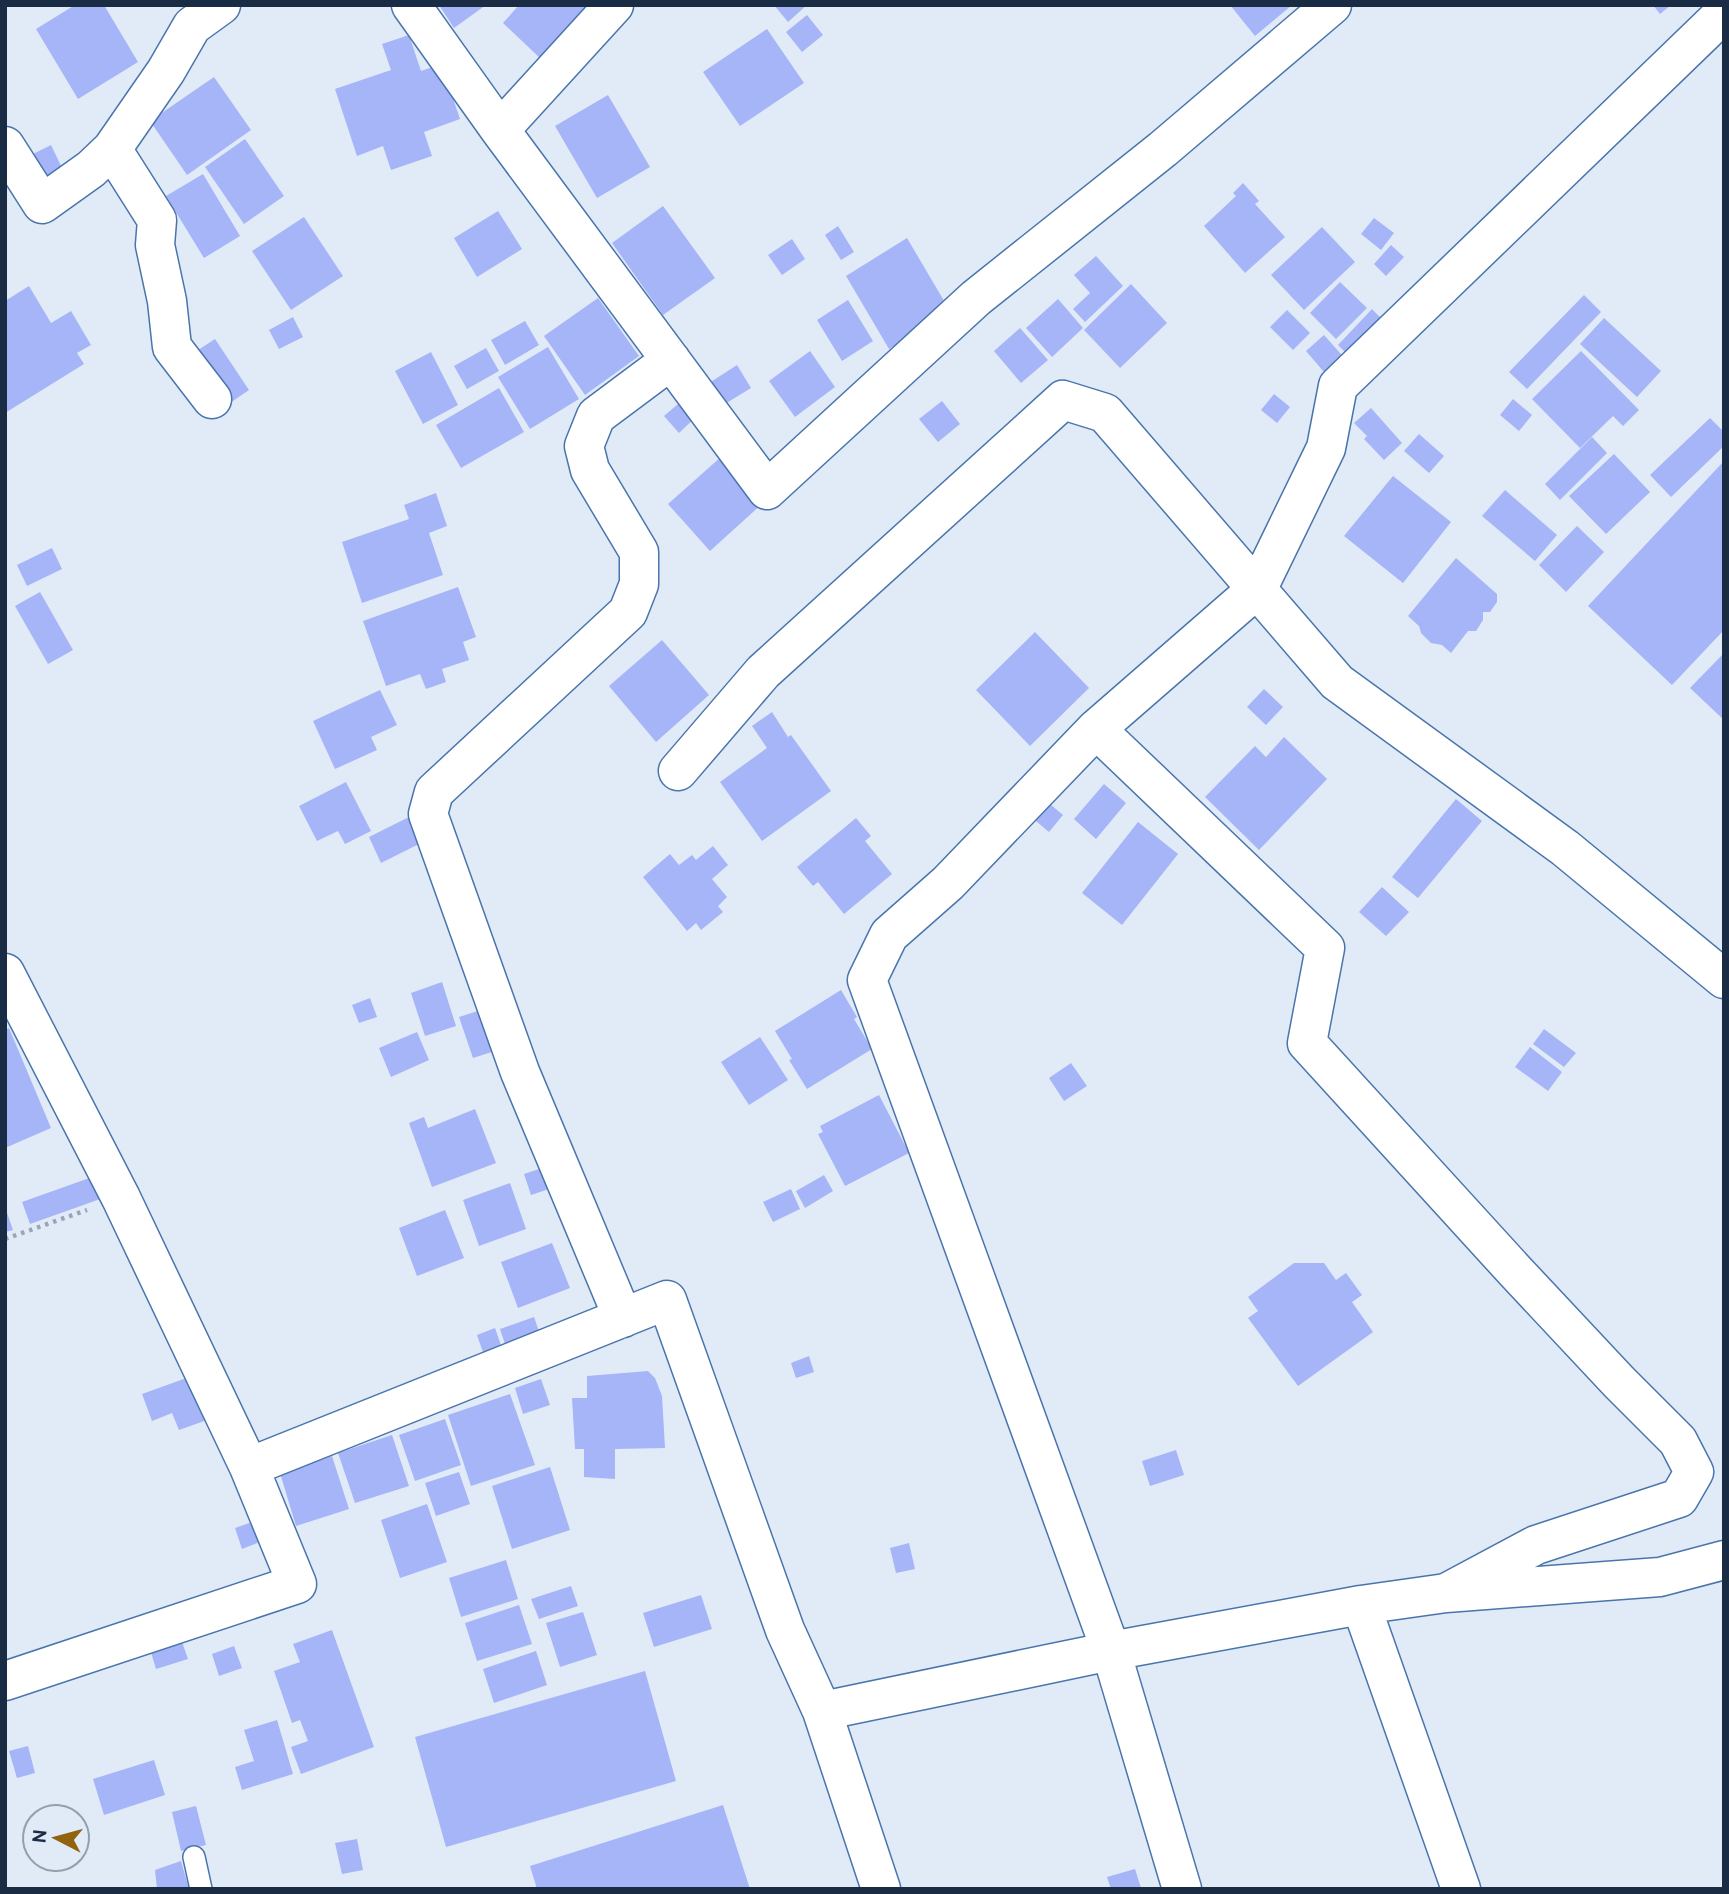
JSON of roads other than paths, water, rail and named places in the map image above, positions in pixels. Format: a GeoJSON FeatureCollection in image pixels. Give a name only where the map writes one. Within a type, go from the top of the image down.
{"type":"FeatureCollection","features":[{"type":"Feature","properties":{"kind":"street"},"geometry":{"type":"LineString","coordinates":[[5,146],[42,204],[91,169],[112,149],[166,71],[192,26],[221,5]]}},
{"type":"Feature","properties":{"kind":"street"},"geometry":{"type":"LineString","coordinates":[[411,5],[766,490],[976,298],[1163,149],[1332,5]]}},
{"type":"Feature","properties":{"kind":"street"},"geometry":{"type":"LineString","coordinates":[[500,130],[614,5]]}},
{"type":"Feature","properties":{"kind":"street"},"geometry":{"type":"LineString","coordinates":[[1182,1889],[1111,1651],[867,980],[889,935],[948,883],[1096,729],[1258,588],[1325,448],[1338,386],[1724,13]]}},
{"type":"Feature","properties":{"kind":"street"},"geometry":{"type":"LineString","coordinates":[[112,149],[157,220],[155,245],[167,300],[172,347],[212,398]]}},
{"type":"Feature","properties":{"kind":"street"},"geometry":{"type":"LineString","coordinates":[[623,1318],[520,1072],[428,814],[434,792],[628,612],[639,584],[639,552],[590,470],[584,446],[596,416],[671,360]]}},
{"type":"Feature","properties":{"kind":"street"},"geometry":{"type":"LineString","coordinates":[[678,771],[763,672],[1063,400],[1105,413],[1337,682],[1565,848],[1724,979]]}},
{"type":"Feature","properties":{"kind":"street"},"geometry":{"type":"LineString","coordinates":[[1096,729],[1325,948],[1307,1043],[1515,1272],[1678,1441],[1694,1472],[1679,1498],[1536,1545],[1446,1593]]}},
{"type":"Feature","properties":{"kind":"street"},"geometry":{"type":"LineString","coordinates":[[5,973],[121,1198],[249,1467],[297,1584],[5,1681]]}},
{"type":"Feature","properties":{"kind":"street"},"geometry":{"type":"LineString","coordinates":[[249,1467],[667,1300],[785,1630],[822,1711],[881,1889]]}},
{"type":"Feature","properties":{"kind":"street"},"geometry":{"type":"LineString","coordinates":[[822,1711],[1111,1651],[1361,1605],[1446,1593],[1660,1577],[1724,1560]]}},
{"type":"Feature","properties":{"kind":"street"},"geometry":{"type":"LineString","coordinates":[[1361,1605],[1461,1889]]}},
{"type":"Feature","properties":{"kind":"lane"},"geometry":{"type":"LineString","coordinates":[[194,1857],[201,1889]]}}]}
